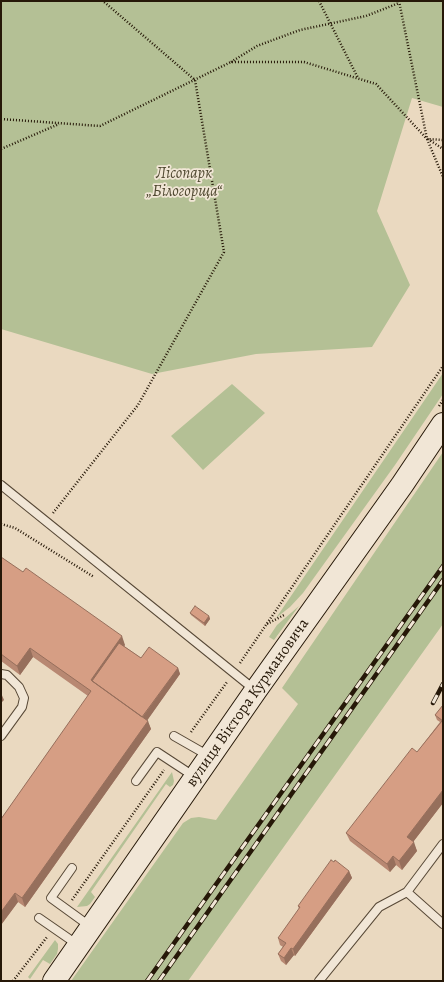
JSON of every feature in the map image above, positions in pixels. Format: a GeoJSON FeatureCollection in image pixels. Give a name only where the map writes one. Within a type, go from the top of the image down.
{"type":"FeatureCollection","features":[{"type":"Feature","properties":{"kind":"street","name":"вулиця Віктора Курмановича"},"geometry":{"type":"LineString","coordinates":[[54,981],[256,690],[402,485],[443,424]]}},
{"type":"Feature","properties":{"kind":"lane"},"geometry":{"type":"LineString","coordinates":[[1,485],[256,690]]}},
{"type":"Feature","properties":{"kind":"lane"},"geometry":{"type":"LineString","coordinates":[[1,674],[6,675],[19,687],[24,698],[22,707],[1,736]]}},
{"type":"Feature","properties":{"kind":"lane"},"geometry":{"type":"LineString","coordinates":[[174,736],[210,757]]}},
{"type":"Feature","properties":{"kind":"lane"},"geometry":{"type":"LineString","coordinates":[[136,781],[157,752],[195,778]]}},
{"type":"Feature","properties":{"kind":"lane"},"geometry":{"type":"LineString","coordinates":[[319,981],[378,907],[407,892],[443,844]]}},
{"type":"Feature","properties":{"kind":"lane"},"geometry":{"type":"LineString","coordinates":[[72,868],[51,898],[91,928]]}},
{"type":"Feature","properties":{"kind":"lane"},"geometry":{"type":"LineString","coordinates":[[407,892],[443,924]]}},
{"type":"Feature","properties":{"kind":"lane"},"geometry":{"type":"LineString","coordinates":[[39,918],[79,946]]}},
{"type":"Feature","properties":{"kind":"path"},"geometry":{"type":"LineString","coordinates":[[46,521],[138,405],[224,252],[194,80],[103,1]]}},
{"type":"Feature","properties":{"kind":"path"},"geometry":{"type":"LineString","coordinates":[[319,1],[358,78]]}},
{"type":"Feature","properties":{"kind":"path"},"geometry":{"type":"LineString","coordinates":[[224,66],[257,46],[300,30],[366,16],[399,2],[428,139],[443,177]]}},
{"type":"Feature","properties":{"kind":"path"},"geometry":{"type":"LineString","coordinates":[[1,119],[100,126],[231,62],[304,62],[376,84],[428,139],[443,149]]}},
{"type":"Feature","properties":{"kind":"path"},"geometry":{"type":"LineString","coordinates":[[1,149],[61,123]]}},
{"type":"Feature","properties":{"kind":"path"},"geometry":{"type":"LineString","coordinates":[[428,139],[443,140]]}},
{"type":"Feature","properties":{"kind":"path"},"geometry":{"type":"LineString","coordinates":[[240,663],[443,366]]}},
{"type":"Feature","properties":{"kind":"path"},"geometry":{"type":"LineString","coordinates":[[1,524],[15,528],[99,581]]}},
{"type":"Feature","properties":{"kind":"path"},"geometry":{"type":"LineString","coordinates":[[222,682],[224,686]]}},
{"type":"Feature","properties":{"kind":"path"},"geometry":{"type":"LineString","coordinates":[[191,732],[227,682]]}},
{"type":"Feature","properties":{"kind":"path"},"geometry":{"type":"LineString","coordinates":[[72,900],[165,769]]}},
{"type":"Feature","properties":{"kind":"path"},"geometry":{"type":"LineString","coordinates":[[13,981],[47,936]]}},
{"type":"Feature","properties":{"kind":"green space","name":"Лісопарк „Білогорща“"},"geometry":{"type":"Polygon","coordinates":[[[1,1],[443,1],[443,107],[412,98],[377,211],[410,285],[372,347],[256,354],[152,374],[1,329],[1,1]]]}},
{"type":"Feature","properties":{"kind":"green space"},"geometry":{"type":"Polygon","coordinates":[[[443,373],[443,394],[395,465],[303,593],[290,607],[276,618],[443,373]]]}},
{"type":"Feature","properties":{"kind":"green space"},"geometry":{"type":"Polygon","coordinates":[[[232,384],[265,413],[203,470],[171,436],[232,384]]]}},
{"type":"Feature","properties":{"kind":"green space"},"geometry":{"type":"Polygon","coordinates":[[[443,452],[443,624],[188,981],[71,981],[183,823],[191,818],[199,817],[216,820],[298,704],[282,688],[443,452]]]}},
{"type":"Feature","properties":{"kind":"green space"},"geometry":{"type":"Polygon","coordinates":[[[299,606],[274,640],[269,637],[277,625],[299,606]]]}},
{"type":"Feature","properties":{"kind":"green space"},"geometry":{"type":"Polygon","coordinates":[[[172,772],[174,781],[173,785],[170,787],[166,784],[91,892],[95,897],[87,906],[77,907],[172,772]]]}},
{"type":"Feature","properties":{"kind":"green space"},"geometry":{"type":"Polygon","coordinates":[[[55,940],[58,944],[57,954],[50,964],[43,960],[30,979],[28,977],[55,940]]]}},
{"type":"Feature","properties":{"kind":"building"},"geometry":{"type":"Polygon","coordinates":[[[1,557],[23,572],[26,568],[122,636],[91,680],[148,721],[22,898],[15,893],[1,912],[1,819],[91,691],[30,648],[17,666],[1,654],[1,557]]]}},
{"type":"Feature","properties":{"kind":"building"},"geometry":{"type":"Polygon","coordinates":[[[195,606],[209,616],[204,623],[190,613],[195,606]]]}},
{"type":"Feature","properties":{"kind":"building"},"geometry":{"type":"Polygon","coordinates":[[[119,643],[141,658],[149,647],[178,668],[142,717],[92,681],[119,643]]]}},
{"type":"Feature","properties":{"kind":"building"},"geometry":{"type":"Polygon","coordinates":[[[443,705],[443,721],[435,715],[443,705]]]}},
{"type":"Feature","properties":{"kind":"building"},"geometry":{"type":"Polygon","coordinates":[[[442,721],[443,790],[407,837],[414,842],[399,861],[393,856],[387,864],[346,833],[412,748],[417,752],[442,721]]]}},
{"type":"Feature","properties":{"kind":"building"},"geometry":{"type":"Polygon","coordinates":[[[331,860],[334,862],[335,860],[349,871],[293,949],[291,948],[284,958],[278,954],[286,943],[278,938],[300,907],[298,906],[331,860]]]}},
{"type":"Feature","properties":{"kind":"railway"},"geometry":{"type":"LineString","coordinates":[[147,981],[443,566]]}},
{"type":"Feature","properties":{"kind":"railway"},"geometry":{"type":"LineString","coordinates":[[159,981],[443,580]]}},
{"type":"Feature","properties":{"kind":"railway"},"geometry":{"type":"LineString","coordinates":[[433,703],[443,684]]}}]}
